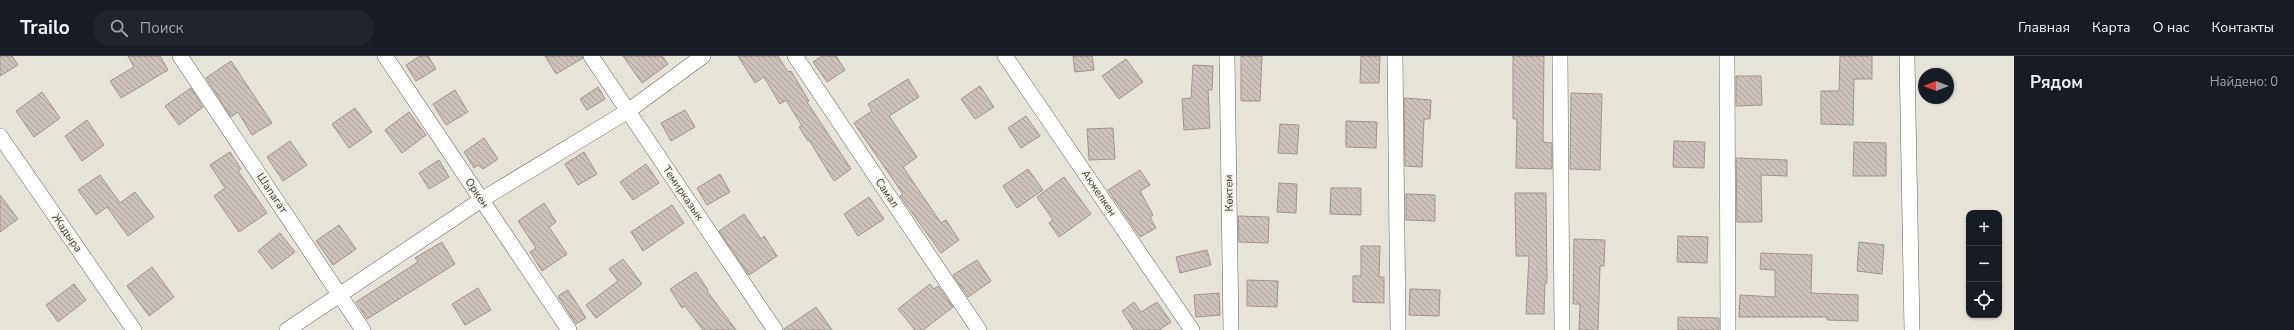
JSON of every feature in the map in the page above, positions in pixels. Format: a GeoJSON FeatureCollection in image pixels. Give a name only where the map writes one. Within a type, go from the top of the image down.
{"type":"FeatureCollection","features":[{"type":"Feature","properties":{"kind":"street","name":"Шапагат"},"geometry":{"type":"LineString","coordinates":[[180,56],[363,330]]}},
{"type":"Feature","properties":{"kind":"street","name":"Оркен"},"geometry":{"type":"LineString","coordinates":[[385,56],[569,330]]}},
{"type":"Feature","properties":{"kind":"street","name":"Темирказык"},"geometry":{"type":"LineString","coordinates":[[591,56],[775,330]]}},
{"type":"Feature","properties":{"kind":"street"},"geometry":{"type":"LineString","coordinates":[[287,330],[481,200],[628,111],[703,56]]}},
{"type":"Feature","properties":{"kind":"street","name":"Самал"},"geometry":{"type":"LineString","coordinates":[[795,56],[979,330]]}},
{"type":"Feature","properties":{"kind":"street","name":"Акжелкен"},"geometry":{"type":"LineString","coordinates":[[1005,56],[1192,330]]}},
{"type":"Feature","properties":{"kind":"street","name":"Көктем"},"geometry":{"type":"LineString","coordinates":[[1227,56],[1231,330]]}},
{"type":"Feature","properties":{"kind":"street"},"geometry":{"type":"LineString","coordinates":[[1395,56],[1398,330]]}},
{"type":"Feature","properties":{"kind":"street"},"geometry":{"type":"LineString","coordinates":[[1560,56],[1562,330]]}},
{"type":"Feature","properties":{"kind":"street"},"geometry":{"type":"LineString","coordinates":[[1727,56],[1728,330]]}},
{"type":"Feature","properties":{"kind":"street"},"geometry":{"type":"LineString","coordinates":[[1907,56],[1912,330]]}},
{"type":"Feature","properties":{"kind":"street","name":"Жадыра"},"geometry":{"type":"LineString","coordinates":[[0,136],[134,330]]}},
{"type":"Feature","properties":{"kind":"building"},"geometry":{"type":"Polygon","coordinates":[[[0,56],[12,56],[18,65],[0,76],[0,56]]]}},
{"type":"Feature","properties":{"kind":"building"},"geometry":{"type":"Polygon","coordinates":[[[128,56],[160,56],[168,70],[121,98],[110,81],[134,67],[128,56]]]}},
{"type":"Feature","properties":{"kind":"building"},"geometry":{"type":"Polygon","coordinates":[[[420,56],[428,56],[436,69],[416,81],[406,65],[420,56]]]}},
{"type":"Feature","properties":{"kind":"building"},"geometry":{"type":"Polygon","coordinates":[[[545,56],[582,56],[583,58],[556,74],[545,56]]]}},
{"type":"Feature","properties":{"kind":"building"},"geometry":{"type":"Polygon","coordinates":[[[623,56],[662,56],[668,64],[642,83],[623,56]]]}},
{"type":"Feature","properties":{"kind":"building"},"geometry":{"type":"Polygon","coordinates":[[[738,56],[778,56],[788,72],[791,71],[809,101],[807,102],[851,169],[834,181],[809,140],[808,141],[799,127],[802,126],[786,100],[780,104],[764,77],[755,83],[738,56]]]}},
{"type":"Feature","properties":{"kind":"building"},"geometry":{"type":"Polygon","coordinates":[[[822,56],[836,56],[845,70],[827,82],[813,62],[822,56]]]}},
{"type":"Feature","properties":{"kind":"building"},"geometry":{"type":"Polygon","coordinates":[[[1073,56],[1092,56],[1094,70],[1075,72],[1073,56]]]}},
{"type":"Feature","properties":{"kind":"building"},"geometry":{"type":"Polygon","coordinates":[[[1241,56],[1262,56],[1260,101],[1241,101],[1241,56]]]}},
{"type":"Feature","properties":{"kind":"building"},"geometry":{"type":"Polygon","coordinates":[[[1361,56],[1380,56],[1379,83],[1360,83],[1361,56]]]}},
{"type":"Feature","properties":{"kind":"building"},"geometry":{"type":"Polygon","coordinates":[[[1513,56],[1544,56],[1543,142],[1552,143],[1552,169],[1516,168],[1517,119],[1513,119],[1513,56]]]}},
{"type":"Feature","properties":{"kind":"building"},"geometry":{"type":"Polygon","coordinates":[[[1840,56],[1872,56],[1872,79],[1854,79],[1853,125],[1821,124],[1821,91],[1839,91],[1840,56]]]}},
{"type":"Feature","properties":{"kind":"building"},"geometry":{"type":"Polygon","coordinates":[[[1126,59],[1143,82],[1119,99],[1102,76],[1126,59]]]}},
{"type":"Feature","properties":{"kind":"building"},"geometry":{"type":"Polygon","coordinates":[[[231,61],[272,123],[252,135],[238,112],[231,117],[206,78],[231,61]]]}},
{"type":"Feature","properties":{"kind":"building"},"geometry":{"type":"Polygon","coordinates":[[[1193,65],[1213,66],[1212,90],[1208,90],[1210,128],[1184,130],[1182,99],[1191,98],[1193,65]]]}},
{"type":"Feature","properties":{"kind":"building"},"geometry":{"type":"Polygon","coordinates":[[[1736,76],[1761,76],[1762,105],[1736,106],[1736,76]]]}},
{"type":"Feature","properties":{"kind":"building"},"geometry":{"type":"Polygon","coordinates":[[[908,79],[919,97],[889,116],[917,157],[903,167],[941,223],[946,220],[959,240],[941,253],[900,196],[903,194],[854,123],[872,111],[868,104],[908,79]]]}},
{"type":"Feature","properties":{"kind":"building"},"geometry":{"type":"Polygon","coordinates":[[[980,86],[994,107],[975,119],[961,99],[980,86]]]}},
{"type":"Feature","properties":{"kind":"building"},"geometry":{"type":"Polygon","coordinates":[[[598,87],[605,99],[587,110],[580,99],[598,87]]]}},
{"type":"Feature","properties":{"kind":"building"},"geometry":{"type":"Polygon","coordinates":[[[191,88],[203,107],[179,125],[165,106],[191,88]]]}},
{"type":"Feature","properties":{"kind":"building"},"geometry":{"type":"Polygon","coordinates":[[[455,90],[468,112],[446,125],[433,104],[455,90]]]}},
{"type":"Feature","properties":{"kind":"building"},"geometry":{"type":"Polygon","coordinates":[[[42,92],[60,118],[34,137],[16,111],[42,92]]]}},
{"type":"Feature","properties":{"kind":"building"},"geometry":{"type":"Polygon","coordinates":[[[1571,93],[1602,94],[1600,170],[1570,169],[1571,93]]]}},
{"type":"Feature","properties":{"kind":"building"},"geometry":{"type":"Polygon","coordinates":[[[1404,98],[1431,100],[1430,119],[1424,119],[1422,167],[1405,166],[1404,98]]]}},
{"type":"Feature","properties":{"kind":"building"},"geometry":{"type":"Polygon","coordinates":[[[355,108],[372,132],[349,148],[332,124],[355,108]]]}},
{"type":"Feature","properties":{"kind":"building"},"geometry":{"type":"Polygon","coordinates":[[[685,110],[695,127],[671,141],[661,123],[685,110]]]}},
{"type":"Feature","properties":{"kind":"building"},"geometry":{"type":"Polygon","coordinates":[[[409,112],[426,135],[402,153],[385,130],[409,112]]]}},
{"type":"Feature","properties":{"kind":"building"},"geometry":{"type":"Polygon","coordinates":[[[1026,116],[1040,136],[1021,148],[1008,128],[1026,116]]]}},
{"type":"Feature","properties":{"kind":"building"},"geometry":{"type":"Polygon","coordinates":[[[87,120],[104,145],[82,161],[65,136],[87,120]]]}},
{"type":"Feature","properties":{"kind":"building"},"geometry":{"type":"Polygon","coordinates":[[[1346,121],[1377,122],[1376,148],[1346,147],[1346,121]]]}},
{"type":"Feature","properties":{"kind":"building"},"geometry":{"type":"Polygon","coordinates":[[[1280,124],[1299,125],[1297,154],[1278,153],[1280,124]]]}},
{"type":"Feature","properties":{"kind":"building"},"geometry":{"type":"Polygon","coordinates":[[[1113,128],[1115,159],[1089,160],[1087,129],[1113,128]]]}},
{"type":"Feature","properties":{"kind":"building"},"geometry":{"type":"Polygon","coordinates":[[[484,138],[498,159],[483,169],[478,165],[474,168],[464,152],[484,138]]]}},
{"type":"Feature","properties":{"kind":"building"},"geometry":{"type":"Polygon","coordinates":[[[290,141],[307,165],[283,181],[267,157],[290,141]]]}},
{"type":"Feature","properties":{"kind":"building"},"geometry":{"type":"Polygon","coordinates":[[[1674,141],[1705,142],[1704,168],[1673,167],[1674,141]]]}},
{"type":"Feature","properties":{"kind":"building"},"geometry":{"type":"Polygon","coordinates":[[[1854,142],[1886,143],[1886,176],[1853,176],[1854,142]]]}},
{"type":"Feature","properties":{"kind":"building"},"geometry":{"type":"Polygon","coordinates":[[[230,152],[241,169],[238,171],[267,213],[239,232],[214,196],[225,188],[210,165],[230,152]]]}},
{"type":"Feature","properties":{"kind":"building"},"geometry":{"type":"Polygon","coordinates":[[[584,152],[597,174],[578,185],[565,164],[584,152]]]}},
{"type":"Feature","properties":{"kind":"building"},"geometry":{"type":"Polygon","coordinates":[[[1736,158],[1787,160],[1787,176],[1761,175],[1762,222],[1737,222],[1736,158]]]}},
{"type":"Feature","properties":{"kind":"building"},"geometry":{"type":"Polygon","coordinates":[[[439,160],[449,177],[429,189],[419,173],[439,160]]]}},
{"type":"Feature","properties":{"kind":"building"},"geometry":{"type":"Polygon","coordinates":[[[646,164],[659,183],[633,200],[620,182],[646,164]]]}},
{"type":"Feature","properties":{"kind":"building"},"geometry":{"type":"Polygon","coordinates":[[[1028,169],[1043,190],[1017,208],[1003,186],[1028,169]]]}},
{"type":"Feature","properties":{"kind":"building"},"geometry":{"type":"Polygon","coordinates":[[[1140,170],[1150,185],[1140,191],[1153,215],[1150,217],[1156,228],[1140,237],[1108,190],[1140,170]]]}},
{"type":"Feature","properties":{"kind":"building"},"geometry":{"type":"Polygon","coordinates":[[[720,174],[730,192],[707,205],[697,188],[720,174]]]}},
{"type":"Feature","properties":{"kind":"building"},"geometry":{"type":"Polygon","coordinates":[[[100,175],[120,203],[135,192],[154,217],[128,236],[107,207],[96,215],[78,190],[100,175]]]}},
{"type":"Feature","properties":{"kind":"building"},"geometry":{"type":"Polygon","coordinates":[[[1064,177],[1091,214],[1059,237],[1049,223],[1053,220],[1037,197],[1064,177]]]}},
{"type":"Feature","properties":{"kind":"building"},"geometry":{"type":"Polygon","coordinates":[[[1279,183],[1297,184],[1296,213],[1277,212],[1279,183]]]}},
{"type":"Feature","properties":{"kind":"building"},"geometry":{"type":"Polygon","coordinates":[[[1331,188],[1361,188],[1361,215],[1330,214],[1331,188]]]}},
{"type":"Feature","properties":{"kind":"building"},"geometry":{"type":"Polygon","coordinates":[[[1515,193],[1546,193],[1547,283],[1545,283],[1544,314],[1526,314],[1529,256],[1516,256],[1515,193]]]}},
{"type":"Feature","properties":{"kind":"building"},"geometry":{"type":"Polygon","coordinates":[[[1406,194],[1435,195],[1435,221],[1406,220],[1406,194]]]}},
{"type":"Feature","properties":{"kind":"building"},"geometry":{"type":"Polygon","coordinates":[[[0,195],[18,219],[0,232],[0,195]]]}},
{"type":"Feature","properties":{"kind":"building"},"geometry":{"type":"Polygon","coordinates":[[[869,197],[884,219],[858,236],[844,214],[869,197]]]}},
{"type":"Feature","properties":{"kind":"building"},"geometry":{"type":"Polygon","coordinates":[[[544,203],[556,222],[549,227],[567,254],[542,271],[530,252],[536,248],[518,221],[544,203]]]}},
{"type":"Feature","properties":{"kind":"building"},"geometry":{"type":"Polygon","coordinates":[[[672,205],[684,223],[643,251],[631,232],[672,205]]]}},
{"type":"Feature","properties":{"kind":"building"},"geometry":{"type":"Polygon","coordinates":[[[744,214],[761,239],[764,236],[777,256],[749,275],[719,231],[744,214]]]}},
{"type":"Feature","properties":{"kind":"building"},"geometry":{"type":"Polygon","coordinates":[[[1238,216],[1269,217],[1268,243],[1239,242],[1238,216]]]}},
{"type":"Feature","properties":{"kind":"building"},"geometry":{"type":"Polygon","coordinates":[[[339,225],[356,249],[333,265],[316,241],[339,225]]]}},
{"type":"Feature","properties":{"kind":"building"},"geometry":{"type":"Polygon","coordinates":[[[280,233],[295,252],[272,269],[258,251],[280,233]]]}},
{"type":"Feature","properties":{"kind":"building"},"geometry":{"type":"Polygon","coordinates":[[[1678,236],[1708,237],[1707,263],[1677,262],[1678,236]]]}},
{"type":"Feature","properties":{"kind":"building"},"geometry":{"type":"Polygon","coordinates":[[[1574,239],[1605,240],[1604,266],[1600,266],[1598,330],[1579,330],[1580,304],[1573,304],[1574,239]]]}},
{"type":"Feature","properties":{"kind":"building"},"geometry":{"type":"Polygon","coordinates":[[[442,242],[455,264],[367,319],[356,302],[418,262],[415,258],[442,242]]]}},
{"type":"Feature","properties":{"kind":"building"},"geometry":{"type":"Polygon","coordinates":[[[1859,242],[1884,245],[1882,274],[1857,271],[1859,242]]]}},
{"type":"Feature","properties":{"kind":"building"},"geometry":{"type":"Polygon","coordinates":[[[1361,246],[1380,246],[1379,277],[1384,277],[1384,303],[1353,302],[1353,276],[1361,276],[1361,246]]]}},
{"type":"Feature","properties":{"kind":"building"},"geometry":{"type":"Polygon","coordinates":[[[1207,250],[1211,265],[1180,273],[1176,257],[1207,250]]]}},
{"type":"Feature","properties":{"kind":"building"},"geometry":{"type":"Polygon","coordinates":[[[1761,253],[1812,255],[1811,293],[1858,295],[1858,321],[1827,320],[1827,317],[1739,317],[1740,295],[1775,297],[1775,270],[1760,269],[1761,253]]]}},
{"type":"Feature","properties":{"kind":"building"},"geometry":{"type":"Polygon","coordinates":[[[623,259],[642,284],[596,318],[586,305],[618,281],[609,269],[623,259]]]}},
{"type":"Feature","properties":{"kind":"building"},"geometry":{"type":"Polygon","coordinates":[[[977,260],[991,281],[968,297],[953,275],[977,260]]]}},
{"type":"Feature","properties":{"kind":"building"},"geometry":{"type":"Polygon","coordinates":[[[152,267],[174,297],[149,316],[127,286],[152,267]]]}},
{"type":"Feature","properties":{"kind":"building"},"geometry":{"type":"Polygon","coordinates":[[[696,272],[708,290],[707,291],[736,330],[703,330],[685,306],[682,308],[670,289],[696,272]]]}},
{"type":"Feature","properties":{"kind":"building"},"geometry":{"type":"Polygon","coordinates":[[[1247,280],[1278,281],[1277,307],[1247,306],[1247,280]]]}},
{"type":"Feature","properties":{"kind":"building"},"geometry":{"type":"Polygon","coordinates":[[[74,284],[86,300],[58,322],[46,305],[74,284]]]}},
{"type":"Feature","properties":{"kind":"building"},"geometry":{"type":"Polygon","coordinates":[[[930,284],[934,289],[938,286],[953,307],[923,330],[915,330],[898,309],[930,284]]]}},
{"type":"Feature","properties":{"kind":"building"},"geometry":{"type":"Polygon","coordinates":[[[478,288],[491,310],[465,325],[452,304],[478,288]]]}},
{"type":"Feature","properties":{"kind":"building"},"geometry":{"type":"Polygon","coordinates":[[[1410,289],[1440,290],[1439,316],[1409,315],[1410,289]]]}},
{"type":"Feature","properties":{"kind":"building"},"geometry":{"type":"Polygon","coordinates":[[[568,290],[586,318],[576,324],[558,296],[568,290]]]}},
{"type":"Feature","properties":{"kind":"building"},"geometry":{"type":"Polygon","coordinates":[[[1219,293],[1220,315],[1196,317],[1194,295],[1219,293]]]}},
{"type":"Feature","properties":{"kind":"building"},"geometry":{"type":"Polygon","coordinates":[[[1134,302],[1141,312],[1157,302],[1171,322],[1159,330],[1134,330],[1122,311],[1134,302]]]}},
{"type":"Feature","properties":{"kind":"building"},"geometry":{"type":"Polygon","coordinates":[[[816,307],[832,330],[784,330],[784,329],[816,307]]]}},
{"type":"Feature","properties":{"kind":"building"},"geometry":{"type":"Polygon","coordinates":[[[1678,317],[1719,318],[1719,330],[1678,330],[1678,317]]]}}]}
